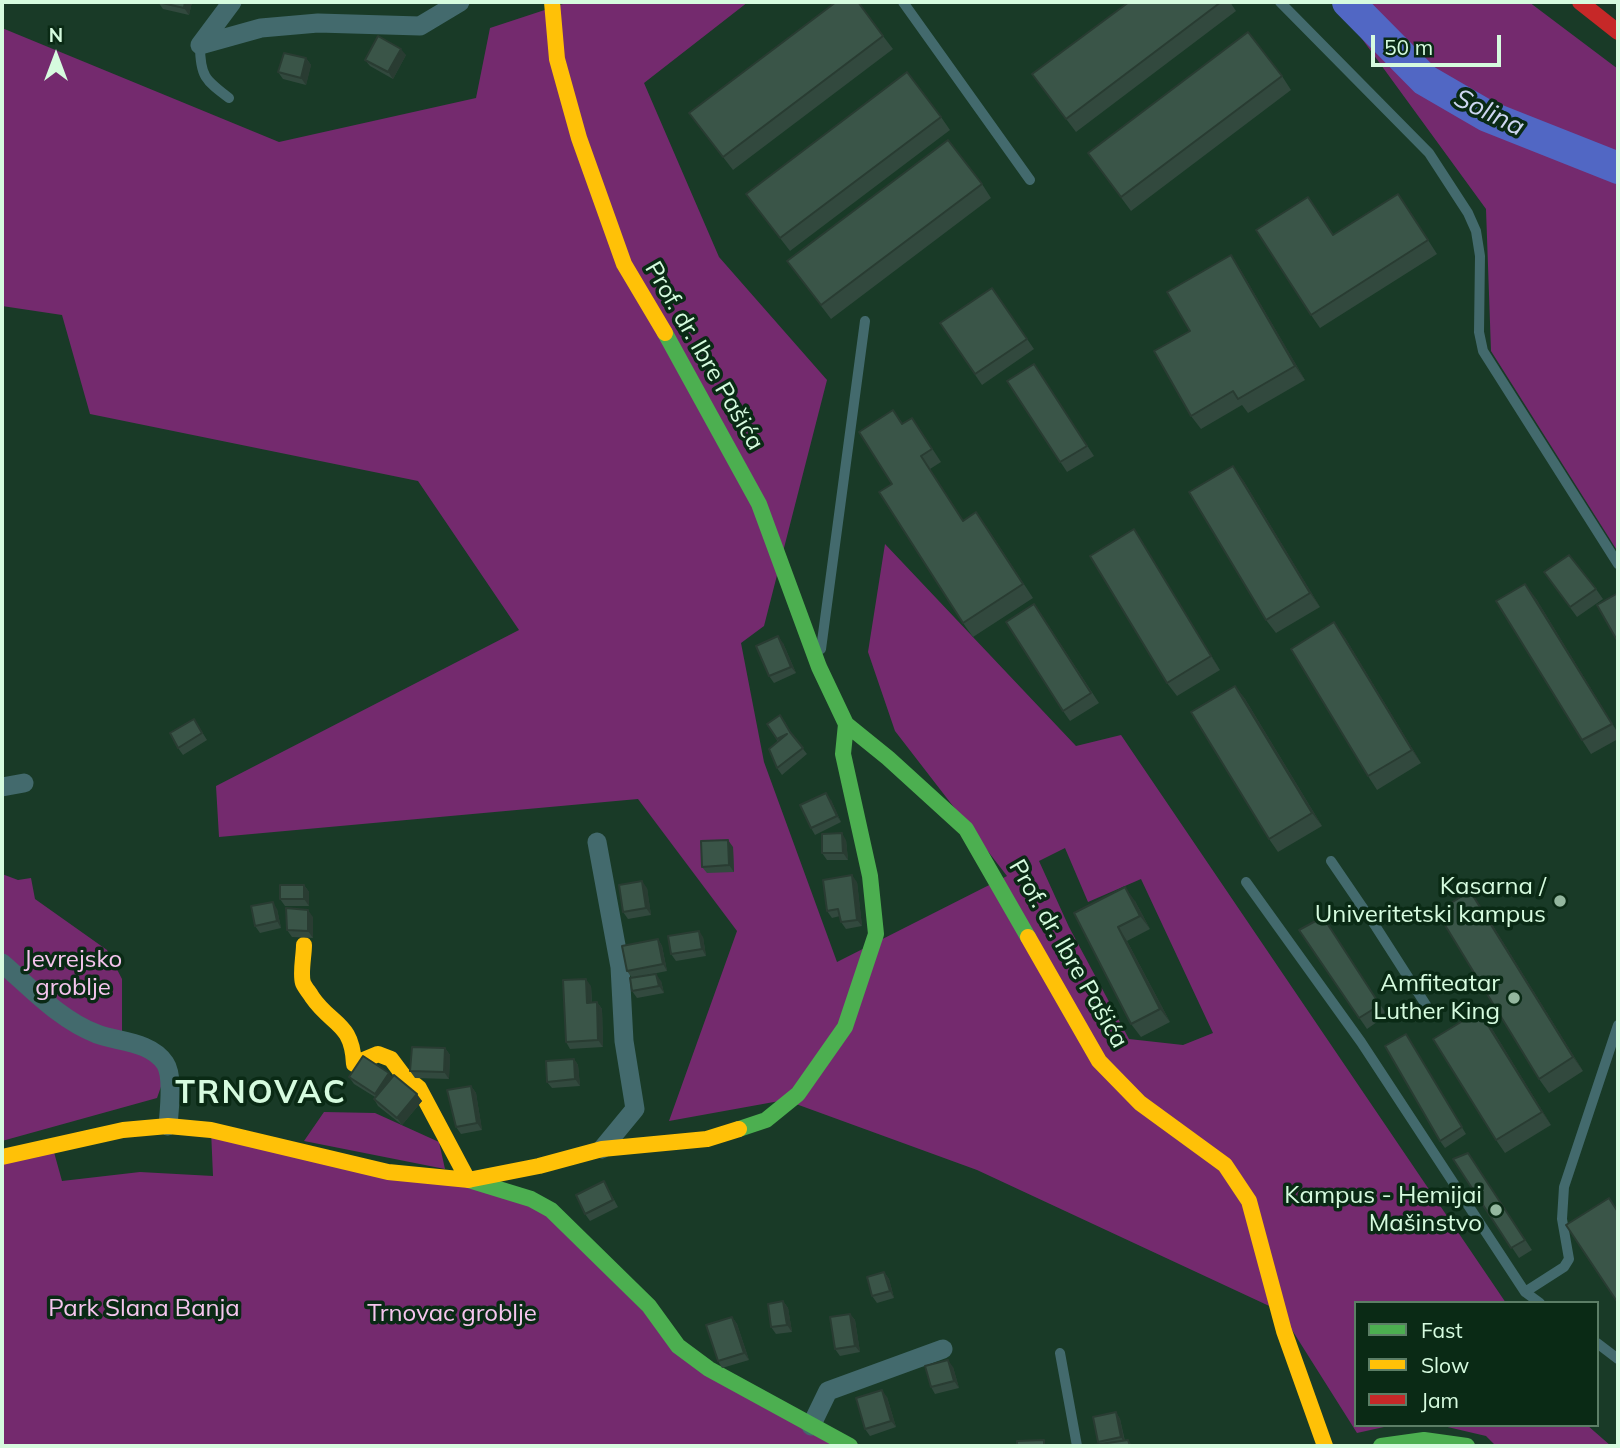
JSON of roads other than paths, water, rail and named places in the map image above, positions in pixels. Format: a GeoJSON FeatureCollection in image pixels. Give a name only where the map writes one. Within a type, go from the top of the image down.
{"type":"FeatureCollection","features":[{"type":"Feature","properties":{"kind":"street"},"geometry":{"type":"LineString","coordinates":[[200,45],[232,2]]}},
{"type":"Feature","properties":{"kind":"street"},"geometry":{"type":"LineString","coordinates":[[200,45],[261,28],[318,23],[420,26],[460,2]]}},
{"type":"Feature","properties":{"kind":"street","name":"Prof. dr. Ibre Pašića"},"geometry":{"type":"LineString","coordinates":[[552,2],[556,59],[579,138],[624,264],[695,385],[759,504],[819,667],[846,724],[966,829],[1099,1061],[1140,1104],[1196,1142],[1225,1166],[1249,1201],[1284,1331],[1325,1446]]}},
{"type":"Feature","properties":{"kind":"street"},"geometry":{"type":"LineString","coordinates":[[1580,2],[1618,32]]}},
{"type":"Feature","properties":{"kind":"street","name":"Prof. dr. Ibre Pašića"},"geometry":{"type":"LineString","coordinates":[[468,1180],[539,1166],[602,1149],[708,1139],[766,1120],[798,1094],[845,1027],[876,934],[870,876],[843,754],[846,724]]}},
{"type":"Feature","properties":{"kind":"street"},"geometry":{"type":"LineString","coordinates":[[2,787],[24,783]]}},
{"type":"Feature","properties":{"kind":"street"},"geometry":{"type":"LineString","coordinates":[[597,842],[620,967],[624,1041],[635,1109],[602,1149]]}},
{"type":"Feature","properties":{"kind":"street"},"geometry":{"type":"LineString","coordinates":[[304,945],[303,983],[319,1007],[336,1020],[346,1033],[353,1047],[354,1064],[379,1054],[391,1059],[403,1075],[419,1088],[468,1180]]}},
{"type":"Feature","properties":{"kind":"street"},"geometry":{"type":"LineString","coordinates":[[2,963],[69,1018],[96,1033],[150,1050],[166,1064],[170,1097],[168,1126]]}},
{"type":"Feature","properties":{"kind":"street","name":"Prof. dr. Ibre Pašića"},"geometry":{"type":"LineString","coordinates":[[2,1157],[123,1130],[168,1126],[211,1130],[388,1172],[468,1180],[531,1199],[551,1210],[649,1306],[678,1346],[709,1369],[850,1446]]}},
{"type":"Feature","properties":{"kind":"street"},"geometry":{"type":"LineString","coordinates":[[811,1426],[828,1391],[943,1349]]}},
{"type":"Feature","properties":{"kind":"street"},"geometry":{"type":"LineString","coordinates":[[1381,1446],[1430,1439],[1467,1446]]}},
{"type":"Feature","properties":{"kind":"lane"},"geometry":{"type":"LineString","coordinates":[[903,2],[1030,180]]}},
{"type":"Feature","properties":{"kind":"lane"},"geometry":{"type":"LineString","coordinates":[[1280,2],[1429,153],[1460,198],[1476,231],[1480,256],[1479,332],[1483,351],[1618,564]]}},
{"type":"Feature","properties":{"kind":"lane"},"geometry":{"type":"LineString","coordinates":[[200,45],[200,61],[206,81],[229,98]]}},
{"type":"Feature","properties":{"kind":"lane"},"geometry":{"type":"LineString","coordinates":[[819,667],[865,321]]}},
{"type":"Feature","properties":{"kind":"lane"},"geometry":{"type":"LineString","coordinates":[[1331,861],[1426,1005]]}},
{"type":"Feature","properties":{"kind":"lane"},"geometry":{"type":"LineString","coordinates":[[1246,881],[1361,1042],[1525,1292],[1537,1301]]}},
{"type":"Feature","properties":{"kind":"lane"},"geometry":{"type":"LineString","coordinates":[[1525,1292],[1564,1267],[1569,1259],[1562,1219],[1564,1187],[1618,1025]]}},
{"type":"Feature","properties":{"kind":"lane"},"geometry":{"type":"LineString","coordinates":[[1599,1345],[1618,1359]]}},
{"type":"Feature","properties":{"kind":"lane"},"geometry":{"type":"LineString","coordinates":[[1060,1353],[1077,1446]]}},
{"type":"Feature","properties":{"kind":"waterway","name":"Solina"},"geometry":{"type":"LineString","coordinates":[[1348,2],[1425,80],[1487,116],[1618,168]]}},
{"type":"Feature","properties":{"kind":"place","name":"Kasarna / Univeritetski kampus"},"geometry":{"type":"Point","coordinates":[1560,901]}},
{"type":"Feature","properties":{"kind":"place","name":"Amfiteatar Luther King"},"geometry":{"type":"Point","coordinates":[1514,998]}},
{"type":"Feature","properties":{"kind":"place","name":"Kampus - Hemijai Mašinstvo"},"geometry":{"type":"Point","coordinates":[1496,1210]}},
{"type":"Feature","properties":{"kind":"district","name":"TRNOVAC"},"geometry":{"type":"Point","coordinates":[261,1093]}},
{"type":"Feature","properties":{"kind":"park label","name":"Jevrejsko groblje"},"geometry":{"type":"Point","coordinates":[73,974]}},
{"type":"Feature","properties":{"kind":"park label","name":"Park Slana Banja"},"geometry":{"type":"Point","coordinates":[144,1309]}},
{"type":"Feature","properties":{"kind":"park label","name":"Trnovac groblje"},"geometry":{"type":"Point","coordinates":[452,1314]}}]}
